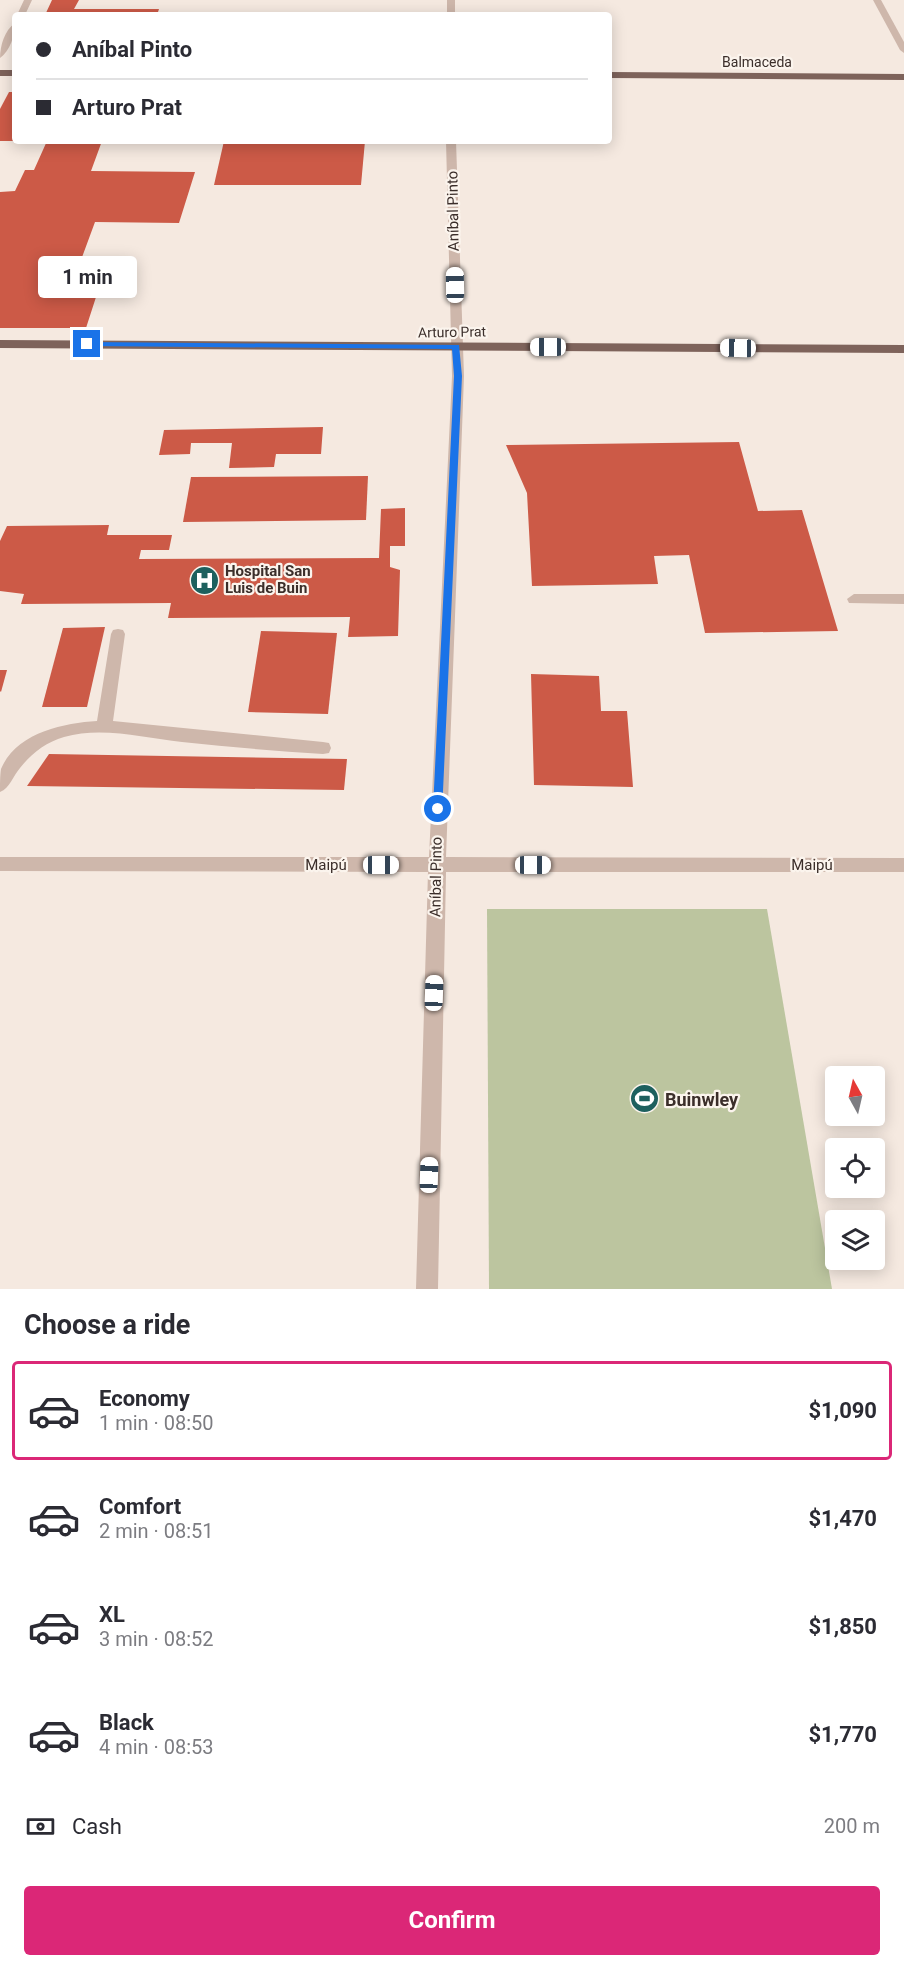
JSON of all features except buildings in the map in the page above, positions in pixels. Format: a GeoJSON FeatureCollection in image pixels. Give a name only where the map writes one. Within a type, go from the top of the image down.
{"type":"FeatureCollection","features":[{"type":"Feature","properties":{"kind":"main road","name":"Balmaceda"},"geometry":{"type":"LineString","coordinates":[[612,75],[904,76]]}},
{"type":"Feature","properties":{"kind":"main road","name":"Arturo Prat"},"geometry":{"type":"LineString","coordinates":[[0,344],[904,350]]}},
{"type":"Feature","properties":{"kind":"street"},"geometry":{"type":"LineString","coordinates":[[877,0],[904,50]]}},
{"type":"Feature","properties":{"kind":"street"},"geometry":{"type":"LineString","coordinates":[[0,55],[12,32]]}},
{"type":"Feature","properties":{"kind":"street","name":"Aníbal Pinto"},"geometry":{"type":"LineString","coordinates":[[427,1289],[437,865],[458,376],[451,144]]}},
{"type":"Feature","properties":{"kind":"street"},"geometry":{"type":"LineString","coordinates":[[854,599],[904,598]]}},
{"type":"Feature","properties":{"kind":"street"},"geometry":{"type":"LineString","coordinates":[[104,727],[118,634]]}},
{"type":"Feature","properties":{"kind":"street"},"geometry":{"type":"LineString","coordinates":[[0,785],[10,766],[21,755],[47,737],[62,732],[104,727],[323,748]]}},
{"type":"Feature","properties":{"kind":"street","name":"Maipú"},"geometry":{"type":"LineString","coordinates":[[0,864],[904,865]]}},
{"type":"Feature","properties":{"kind":"green space","name":"Buinwley"},"geometry":{"type":"Polygon","coordinates":[[[487,909],[767,909],[825,1248],[825,1270],[829,1270],[832,1289],[489,1289],[487,909]]]}},
{"type":"Feature","properties":{"kind":"place","name":"Hospital San Luis de Buin"},"geometry":{"type":"Point","coordinates":[204,580]}},
{"type":"Feature","properties":{"kind":"place","name":"Buinwley"},"geometry":{"type":"Point","coordinates":[644,1099]}},
{"type":"Feature","properties":{"kind":"route"},"geometry":{"type":"LineString","coordinates":[[87,344],[456,347],[458,376],[438,809]]}}]}
